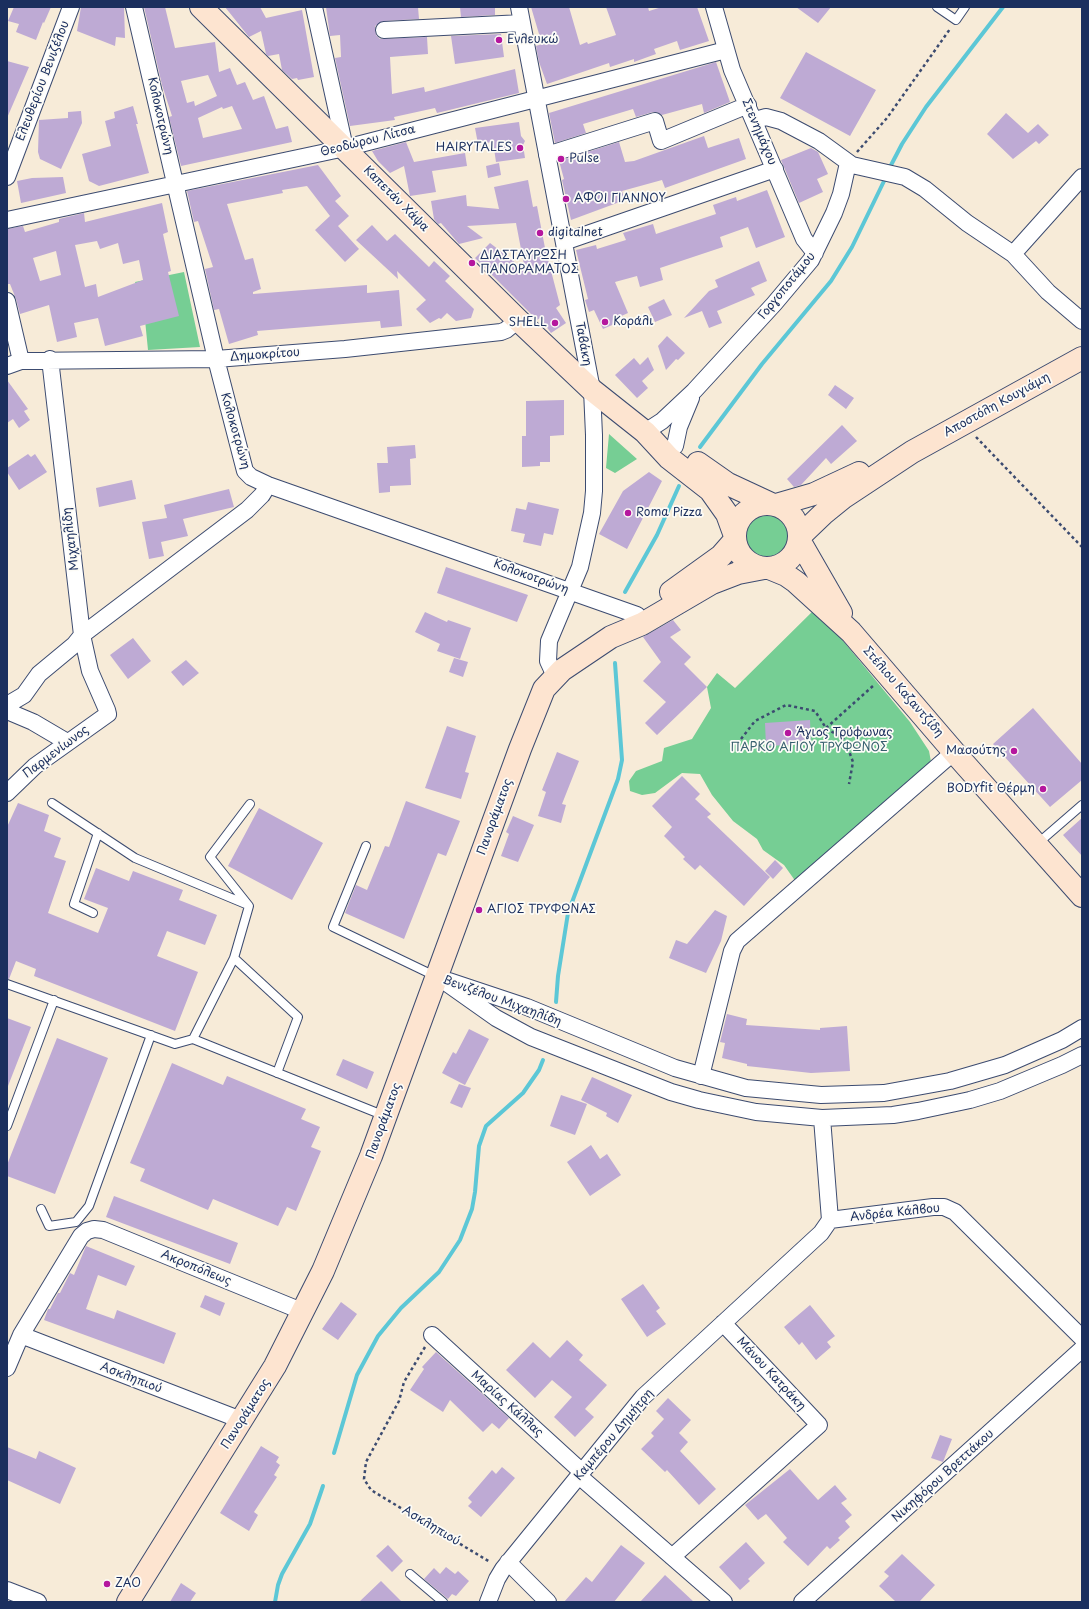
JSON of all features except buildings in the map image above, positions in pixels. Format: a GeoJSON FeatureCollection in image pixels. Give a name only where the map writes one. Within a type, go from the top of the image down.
{"type":"FeatureCollection","features":[{"type":"Feature","properties":{"kind":"main road","name":"Καπετάν Χάψα"},"geometry":{"type":"LineString","coordinates":[[201,7],[518,320],[592,390]]}},
{"type":"Feature","properties":{"kind":"main road","name":"Αποστόλη Κουγιάμη"},"geometry":{"type":"LineString","coordinates":[[799,538],[823,514],[844,497],[912,452],[1082,358]]}},
{"type":"Feature","properties":{"kind":"main road"},"geometry":{"type":"LineString","coordinates":[[592,390],[645,432],[669,458],[688,462],[737,489],[784,508],[793,516],[798,528],[799,538],[797,549],[789,559],[782,564],[766,568],[750,563],[743,557],[735,538],[731,521],[723,506],[688,462]]}},
{"type":"Feature","properties":{"kind":"main road","name":"Αποστόλη Κουγιάμη"},"geometry":{"type":"LineString","coordinates":[[774,504],[814,494],[876,465],[912,452]]}},
{"type":"Feature","properties":{"kind":"main road"},"geometry":{"type":"LineString","coordinates":[[735,538],[738,523],[746,512],[759,505],[774,504]]}},
{"type":"Feature","properties":{"kind":"main road","name":"Πανοράματος"},"geometry":{"type":"LineString","coordinates":[[611,637],[622,625],[672,592],[721,556],[735,538]]}},
{"type":"Feature","properties":{"kind":"main road","name":"Στέλιου Καζαντζίδη"},"geometry":{"type":"LineString","coordinates":[[799,538],[851,632]]}},
{"type":"Feature","properties":{"kind":"main road","name":"Στέλιου Καζαντζίδη"},"geometry":{"type":"LineString","coordinates":[[766,568],[786,575],[796,582],[851,632],[887,672],[954,752],[1082,896]]}},
{"type":"Feature","properties":{"kind":"main road","name":"Πανοράματος"},"geometry":{"type":"LineString","coordinates":[[128,1602],[275,1366],[304,1312],[353,1201],[386,1116],[530,723],[542,694],[555,676],[575,660],[611,637],[642,624],[712,583],[738,573],[766,568]]}},
{"type":"Feature","properties":{"kind":"street","name":"Ελευθερίου Βενιζέλου"},"geometry":{"type":"LineString","coordinates":[[7,176],[71,7]]}},
{"type":"Feature","properties":{"kind":"street","name":"Κολοκοτρώνη"},"geometry":{"type":"LineString","coordinates":[[134,7],[216,358],[245,471],[251,477],[268,485],[637,614]]}},
{"type":"Feature","properties":{"kind":"street"},"geometry":{"type":"LineString","coordinates":[[314,7],[345,148]]}},
{"type":"Feature","properties":{"kind":"street","name":"Ταβάκη"},"geometry":{"type":"LineString","coordinates":[[519,7],[592,390],[594,451],[592,513],[580,567],[552,631],[548,646],[548,661],[555,676]]}},
{"type":"Feature","properties":{"kind":"street","name":"Στενημάχου"},"geometry":{"type":"LineString","coordinates":[[714,7],[732,70],[755,120],[804,238],[815,253]]}},
{"type":"Feature","properties":{"kind":"street"},"geometry":{"type":"LineString","coordinates":[[384,30],[522,23]]}},
{"type":"Feature","properties":{"kind":"street","name":"Θεοδώρου Λίτσα"},"geometry":{"type":"LineString","coordinates":[[7,220],[345,148],[726,50]]}},
{"type":"Feature","properties":{"kind":"street"},"geometry":{"type":"LineString","coordinates":[[547,155],[654,121],[661,141],[748,105]]}},
{"type":"Feature","properties":{"kind":"street"},"geometry":{"type":"LineString","coordinates":[[755,120],[766,117],[780,121],[819,141],[850,164],[905,177],[925,189],[967,223],[1013,254],[1048,292],[1082,321]]}},
{"type":"Feature","properties":{"kind":"street","name":"Γοργοποτάμου"},"geometry":{"type":"LineString","coordinates":[[645,432],[662,421],[694,391],[778,300],[815,253],[829,225],[841,194],[850,164]]}},
{"type":"Feature","properties":{"kind":"street"},"geometry":{"type":"LineString","coordinates":[[564,242],[776,169]]}},
{"type":"Feature","properties":{"kind":"street"},"geometry":{"type":"LineString","coordinates":[[1013,254],[1082,177]]}},
{"type":"Feature","properties":{"kind":"street"},"geometry":{"type":"LineString","coordinates":[[7,301],[14,363]]}},
{"type":"Feature","properties":{"kind":"street","name":"Δημοκρίτου"},"geometry":{"type":"LineString","coordinates":[[14,363],[50,359],[216,358],[345,349],[501,332],[506,330],[518,320]]}},
{"type":"Feature","properties":{"kind":"street","name":"Μιχαηλίδη"},"geometry":{"type":"LineString","coordinates":[[50,359],[82,635],[90,671],[108,714]]}},
{"type":"Feature","properties":{"kind":"street","name":"Γοργοποτάμου"},"geometry":{"type":"LineString","coordinates":[[688,462],[679,427],[694,391]]}},
{"type":"Feature","properties":{"kind":"street"},"geometry":{"type":"LineString","coordinates":[[7,704],[24,695],[39,674],[74,645],[82,635],[247,510],[268,485]]}},
{"type":"Feature","properties":{"kind":"street"},"geometry":{"type":"LineString","coordinates":[[7,711],[33,722],[67,742]]}},
{"type":"Feature","properties":{"kind":"street","name":"Παρμενίωνος"},"geometry":{"type":"LineString","coordinates":[[7,793],[35,766],[108,714]]}},
{"type":"Feature","properties":{"kind":"street"},"geometry":{"type":"LineString","coordinates":[[701,1076],[732,951],[737,941],[954,752]]}},
{"type":"Feature","properties":{"kind":"street","name":"Βενιζέλου Μιχαηλίδη"},"geometry":{"type":"LineString","coordinates":[[438,977],[528,1007],[675,1068],[746,1088],[768,1091],[821,1095],[884,1093],[950,1081],[1005,1064],[1062,1040],[1082,1028]]}},
{"type":"Feature","properties":{"kind":"street","name":"Βενιζέλου Μιχαηλίδη"},"geometry":{"type":"LineString","coordinates":[[438,977],[481,1009],[510,1027],[559,1049],[640,1081],[678,1094],[729,1107],[763,1113],[822,1118],[893,1115],[918,1112],[970,1100],[1030,1079],[1082,1055]]}},
{"type":"Feature","properties":{"kind":"street"},"geometry":{"type":"LineString","coordinates":[[822,1118],[830,1220]]}},
{"type":"Feature","properties":{"kind":"street","name":"Ανδρέα Κάλβου"},"geometry":{"type":"LineString","coordinates":[[830,1220],[933,1207],[944,1207],[955,1212],[1082,1338]]}},
{"type":"Feature","properties":{"kind":"street","name":"Καμπέρου Δημήτρη"},"geometry":{"type":"LineString","coordinates":[[488,1602],[497,1579],[506,1566],[643,1397],[821,1232],[830,1220]]}},
{"type":"Feature","properties":{"kind":"street","name":"Ακροπόλεως"},"geometry":{"type":"LineString","coordinates":[[21,1335],[81,1236],[87,1231],[94,1229],[102,1230],[304,1312]]}},
{"type":"Feature","properties":{"kind":"street","name":"Μάνου Κατράκη"},"geometry":{"type":"LineString","coordinates":[[672,1557],[819,1425],[723,1323]]}},
{"type":"Feature","properties":{"kind":"street"},"geometry":{"type":"LineString","coordinates":[[7,1368],[21,1335]]}},
{"type":"Feature","properties":{"kind":"street","name":"Ασκληπιού"},"geometry":{"type":"LineString","coordinates":[[21,1335],[242,1420]]}},
{"type":"Feature","properties":{"kind":"street","name":"Μαρίας Κάλλας"},"geometry":{"type":"LineString","coordinates":[[432,1335],[581,1474],[724,1602]]}},
{"type":"Feature","properties":{"kind":"street","name":"Νικηφόρου Βρεττάκου"},"geometry":{"type":"LineString","coordinates":[[802,1602],[1082,1349]]}},
{"type":"Feature","properties":{"kind":"street"},"geometry":{"type":"LineString","coordinates":[[506,1566],[548,1602]]}},
{"type":"Feature","properties":{"kind":"street"},"geometry":{"type":"LineString","coordinates":[[7,1590],[38,1602]]}},
{"type":"Feature","properties":{"kind":"lane"},"geometry":{"type":"LineString","coordinates":[[937,7],[956,20],[966,7]]}},
{"type":"Feature","properties":{"kind":"lane"},"geometry":{"type":"LineString","coordinates":[[52,803],[135,858],[249,906]]}},
{"type":"Feature","properties":{"kind":"lane"},"geometry":{"type":"LineString","coordinates":[[249,906],[210,857],[250,804]]}},
{"type":"Feature","properties":{"kind":"lane"},"geometry":{"type":"LineString","coordinates":[[1037,844],[1082,805]]}},
{"type":"Feature","properties":{"kind":"lane"},"geometry":{"type":"LineString","coordinates":[[93,913],[74,904],[98,833]]}},
{"type":"Feature","properties":{"kind":"lane"},"geometry":{"type":"LineString","coordinates":[[366,846],[333,927],[438,977]]}},
{"type":"Feature","properties":{"kind":"lane"},"geometry":{"type":"LineString","coordinates":[[193,1039],[234,958],[249,906]]}},
{"type":"Feature","properties":{"kind":"lane"},"geometry":{"type":"LineString","coordinates":[[234,958],[298,1018],[277,1074]]}},
{"type":"Feature","properties":{"kind":"lane"},"geometry":{"type":"LineString","coordinates":[[7,984],[175,1044],[193,1039],[277,1074],[386,1116]]}},
{"type":"Feature","properties":{"kind":"lane"},"geometry":{"type":"LineString","coordinates":[[7,1126],[54,1000]]}},
{"type":"Feature","properties":{"kind":"lane"},"geometry":{"type":"LineString","coordinates":[[41,1209],[49,1226],[76,1222],[89,1206],[151,1035]]}},
{"type":"Feature","properties":{"kind":"lane"},"geometry":{"type":"LineString","coordinates":[[410,1574],[443,1602]]}},
{"type":"Feature","properties":{"kind":"path"},"geometry":{"type":"LineString","coordinates":[[850,164],[887,118],[956,20]]}},
{"type":"Feature","properties":{"kind":"path"},"geometry":{"type":"LineString","coordinates":[[963,423],[1082,547]]}},
{"type":"Feature","properties":{"kind":"path"},"geometry":{"type":"LineString","coordinates":[[826,728],[887,672]]}},
{"type":"Feature","properties":{"kind":"path"},"geometry":{"type":"LineString","coordinates":[[741,739],[755,721],[786,706],[815,711],[826,728],[845,740],[853,762],[849,784]]}},
{"type":"Feature","properties":{"kind":"path","name":"Ασκληπιού"},"geometry":{"type":"LineString","coordinates":[[432,1335],[434,1339],[425,1346],[404,1382],[399,1401],[366,1462],[364,1479],[371,1490],[506,1566]]}},
{"type":"Feature","properties":{"kind":"green space"},"geometry":{"type":"Polygon","coordinates":[[[184,272],[200,347],[148,350],[144,310],[135,282],[184,272]]]}},
{"type":"Feature","properties":{"kind":"green space"},"geometry":{"type":"Polygon","coordinates":[[[609,434],[637,459],[615,473],[606,468],[609,434]]]}},
{"type":"Feature","properties":{"kind":"green space"},"geometry":{"type":"Polygon","coordinates":[[[768,511],[782,515],[789,522],[793,536],[789,550],[782,557],[768,561],[754,557],[747,550],[743,536],[747,522],[754,515],[768,511]]]}},
{"type":"Feature","properties":{"kind":"green space","name":"ΠΑΡΚΟ ΑΓΙΟΥ ΤΡΥΦΩΝΟΣ"},"geometry":{"type":"Polygon","coordinates":[[[816,608],[910,722],[929,751],[932,767],[796,882],[784,865],[763,850],[757,839],[733,821],[712,795],[700,774],[682,773],[655,793],[642,795],[630,791],[629,781],[636,771],[662,761],[664,748],[692,739],[711,708],[707,687],[717,673],[735,688],[816,608]]]}},
{"type":"Feature","properties":{"kind":"waterway"},"geometry":{"type":"LineString","coordinates":[[889,169],[902,144],[926,107],[1003,7]]}},
{"type":"Feature","properties":{"kind":"waterway"},"geometry":{"type":"LineString","coordinates":[[700,447],[762,364],[831,281],[852,247],[886,177]]}},
{"type":"Feature","properties":{"kind":"waterway"},"geometry":{"type":"LineString","coordinates":[[625,592],[657,535],[679,486]]}},
{"type":"Feature","properties":{"kind":"waterway"},"geometry":{"type":"LineString","coordinates":[[556,1002],[558,976],[568,913],[618,779],[622,760],[615,663]]}},
{"type":"Feature","properties":{"kind":"waterway"},"geometry":{"type":"LineString","coordinates":[[334,1453],[357,1375],[378,1336],[401,1308],[439,1272],[460,1240],[472,1209],[479,1146],[486,1126],[523,1093],[539,1070],[543,1060]]}},
{"type":"Feature","properties":{"kind":"waterway"},"geometry":{"type":"LineString","coordinates":[[275,1602],[278,1585],[282,1574],[310,1524],[323,1486]]}},
{"type":"Feature","properties":{"kind":"place","name":"Ενλευκώ"},"geometry":{"type":"Point","coordinates":[499,40]}},
{"type":"Feature","properties":{"kind":"place","name":"HAIRYTALES"},"geometry":{"type":"Point","coordinates":[520,148]}},
{"type":"Feature","properties":{"kind":"place","name":"Pulse"},"geometry":{"type":"Point","coordinates":[561,159]}},
{"type":"Feature","properties":{"kind":"place","name":"ΑΦΟΙ ΓΙΑΝΝΟΥ"},"geometry":{"type":"Point","coordinates":[566,199]}},
{"type":"Feature","properties":{"kind":"place","name":"digitalnet"},"geometry":{"type":"Point","coordinates":[540,233]}},
{"type":"Feature","properties":{"kind":"place","name":"ΔΙΑΣΤΑΥΡΩΣΗ ΠΑΝΟΡΑΜΑΤΟΣ"},"geometry":{"type":"Point","coordinates":[472,263]}},
{"type":"Feature","properties":{"kind":"place","name":"Κοράλι"},"geometry":{"type":"Point","coordinates":[605,322]}},
{"type":"Feature","properties":{"kind":"place","name":"SHELL"},"geometry":{"type":"Point","coordinates":[555,323]}},
{"type":"Feature","properties":{"kind":"place","name":"Roma Pizza"},"geometry":{"type":"Point","coordinates":[628,513]}},
{"type":"Feature","properties":{"kind":"place","name":"Άγιος Τρύφωνας"},"geometry":{"type":"Point","coordinates":[788,733]}},
{"type":"Feature","properties":{"kind":"place","name":"Μασούτης"},"geometry":{"type":"Point","coordinates":[1014,751]}},
{"type":"Feature","properties":{"kind":"place","name":"BODYfit Θέρμη"},"geometry":{"type":"Point","coordinates":[1043,789]}},
{"type":"Feature","properties":{"kind":"place","name":"ΑΓΙΟΣ ΤΡΥΦΩΝΑΣ"},"geometry":{"type":"Point","coordinates":[479,910]}},
{"type":"Feature","properties":{"kind":"place","name":"ZAO"},"geometry":{"type":"Point","coordinates":[107,1584]}}]}
